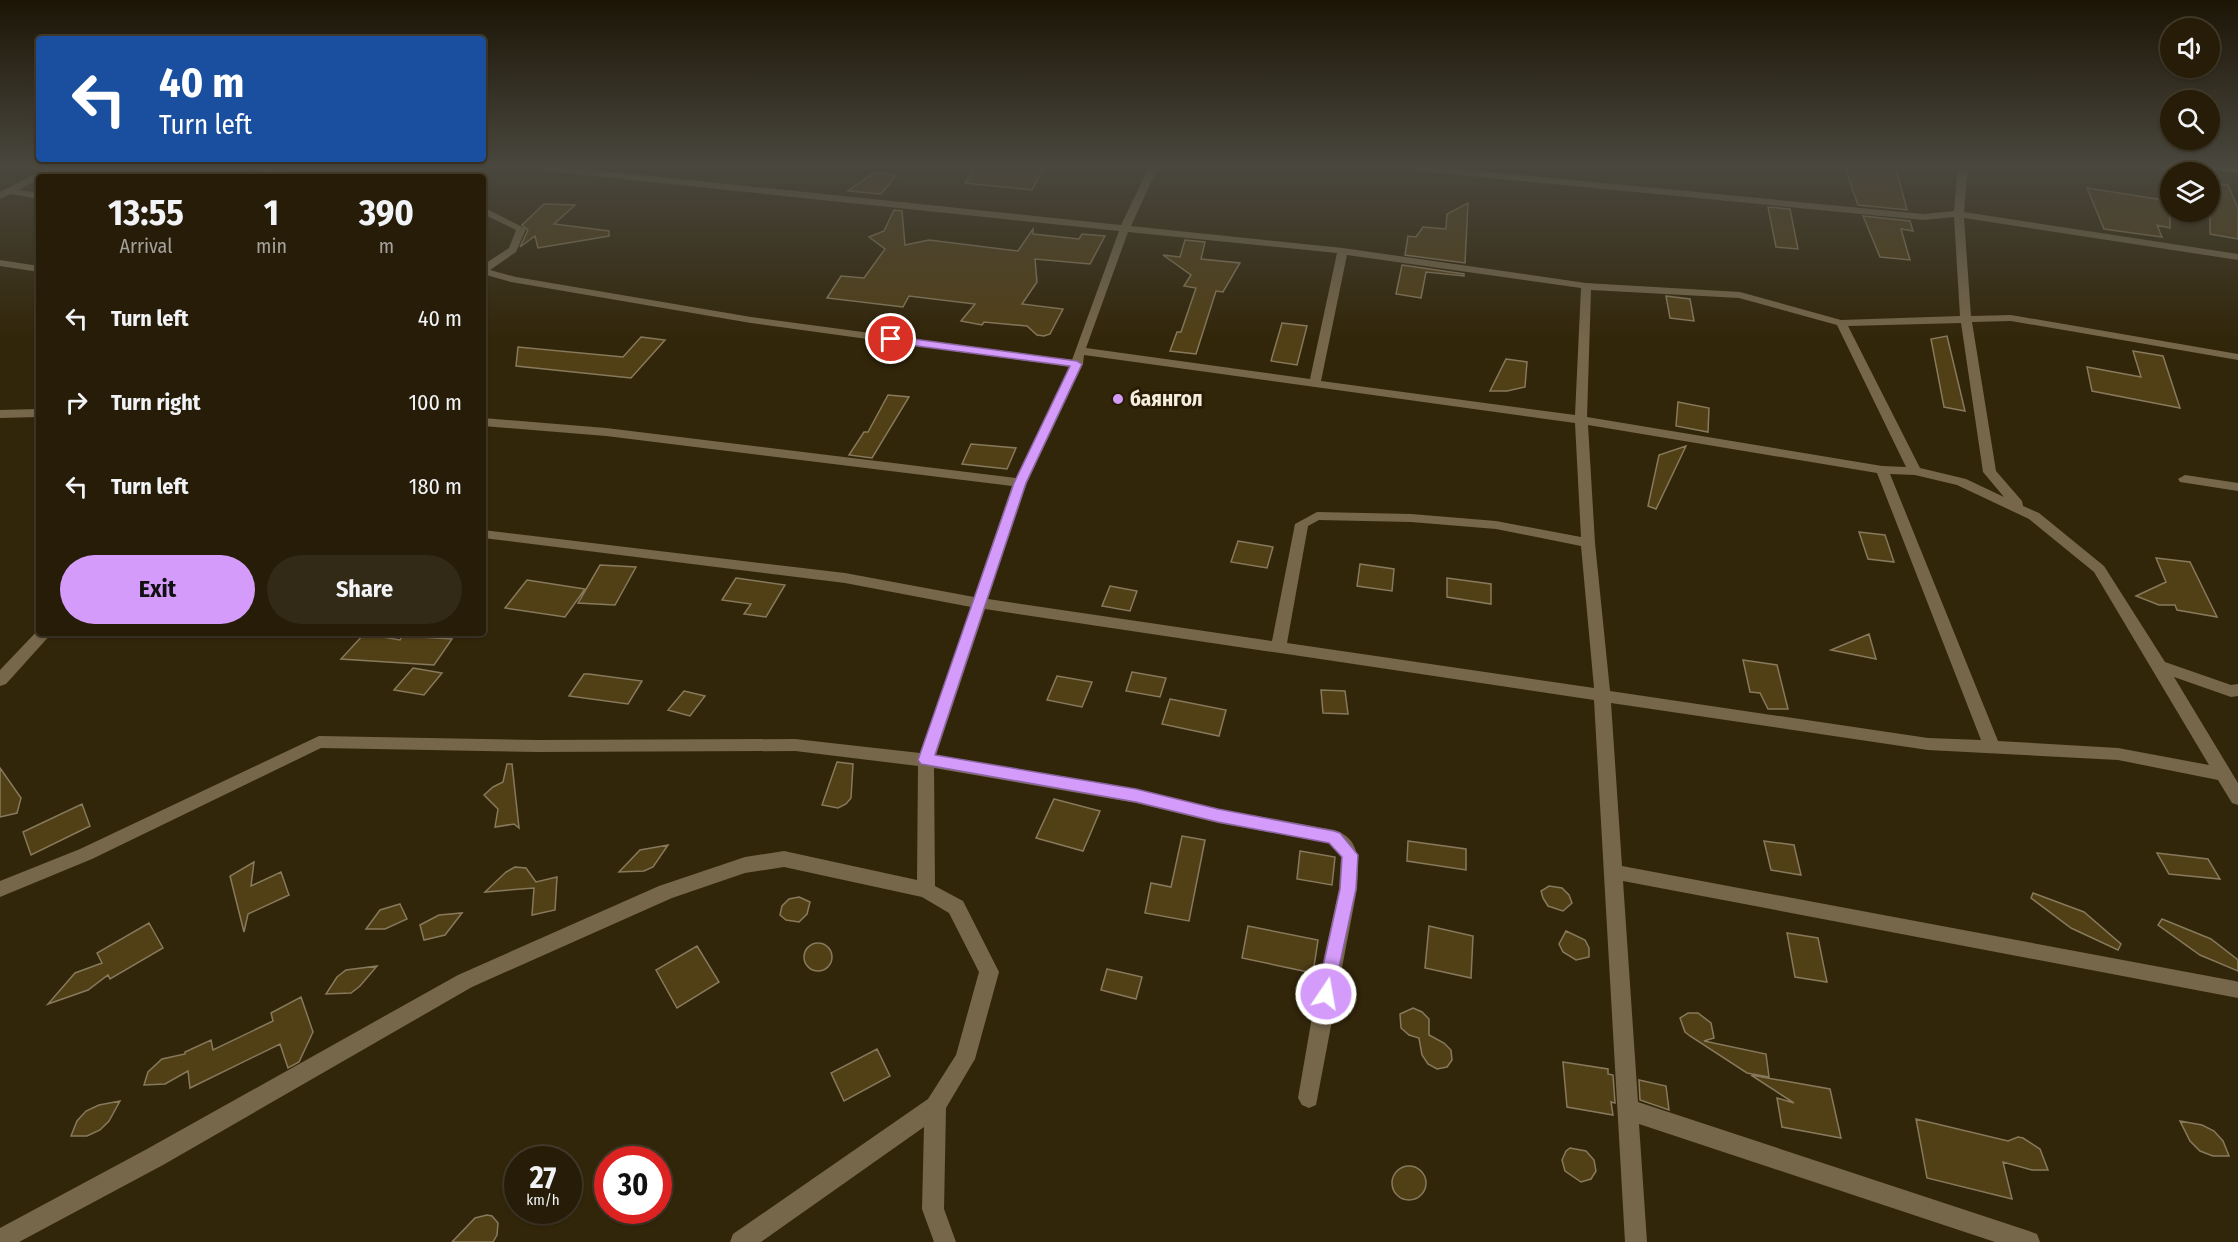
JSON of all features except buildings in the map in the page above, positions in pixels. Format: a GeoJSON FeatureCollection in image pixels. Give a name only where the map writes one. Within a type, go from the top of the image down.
{"type":"FeatureCollection","features":[{"type":"Feature","properties":{"kind":"street"},"geometry":{"type":"LineString","coordinates":[[486,268],[510,255],[518,241],[520,229],[506,223]]}},
{"type":"Feature","properties":{"kind":"street"},"geometry":{"type":"LineString","coordinates":[[1085,223],[1343,251],[1586,286],[1740,295],[1841,323],[2010,318],[2238,357]]}},
{"type":"Feature","properties":{"kind":"street"},"geometry":{"type":"LineString","coordinates":[[926,890],[926,760],[1020,483],[1078,357],[1127,223]]}},
{"type":"Feature","properties":{"kind":"street"},"geometry":{"type":"LineString","coordinates":[[1960,223],[1966,320],[1990,472],[2022,510]]}},
{"type":"Feature","properties":{"kind":"street"},"geometry":{"type":"LineString","coordinates":[[2022,223],[2238,257]]}},
{"type":"Feature","properties":{"kind":"street"},"geometry":{"type":"LineString","coordinates":[[1315,383],[1343,251]]}},
{"type":"Feature","properties":{"kind":"street"},"geometry":{"type":"LineString","coordinates":[[0,263],[36,269]]}},
{"type":"Feature","properties":{"kind":"street"},"geometry":{"type":"LineString","coordinates":[[486,271],[515,280],[751,320],[1315,383],[1581,420],[1882,470],[1915,471],[1961,482],[2034,516],[2099,569],[2238,798]]}},
{"type":"Feature","properties":{"kind":"street"},"geometry":{"type":"LineString","coordinates":[[1586,286],[1581,420],[1588,543],[1602,694],[1614,872],[1636,1242]]}},
{"type":"Feature","properties":{"kind":"street"},"geometry":{"type":"LineString","coordinates":[[1841,323],[1915,471]]}},
{"type":"Feature","properties":{"kind":"street"},"geometry":{"type":"LineString","coordinates":[[0,414],[36,413]]}},
{"type":"Feature","properties":{"kind":"street"},"geometry":{"type":"LineString","coordinates":[[486,422],[606,432],[1020,483]]}},
{"type":"Feature","properties":{"kind":"street"},"geometry":{"type":"LineString","coordinates":[[1882,470],[1992,747]]}},
{"type":"Feature","properties":{"kind":"street"},"geometry":{"type":"LineString","coordinates":[[2185,479],[2238,487]]}},
{"type":"Feature","properties":{"kind":"street"},"geometry":{"type":"LineString","coordinates":[[1279,646],[1302,524],[1317,516],[1412,518],[1496,525],[1588,543]]}},
{"type":"Feature","properties":{"kind":"street"},"geometry":{"type":"LineString","coordinates":[[486,534],[845,578],[978,603],[1928,744],[2118,754],[2223,774]]}},
{"type":"Feature","properties":{"kind":"street"},"geometry":{"type":"LineString","coordinates":[[0,680],[41,636]]}},
{"type":"Feature","properties":{"kind":"street"},"geometry":{"type":"LineString","coordinates":[[2159,666],[2236,692]]}},
{"type":"Feature","properties":{"kind":"street"},"geometry":{"type":"LineString","coordinates":[[0,889],[86,854],[319,742],[538,746],[795,745],[926,760],[1136,796],[1218,816],[1334,837],[1350,855],[1348,889],[1326,994],[1309,1098]]}},
{"type":"Feature","properties":{"kind":"street"},"geometry":{"type":"LineString","coordinates":[[0,1240],[165,1151],[451,988],[666,892],[745,865],[784,859],[926,890],[956,907],[989,972],[965,1059],[935,1106],[741,1242]]}},
{"type":"Feature","properties":{"kind":"street"},"geometry":{"type":"LineString","coordinates":[[1614,872],[2235,990]]}},
{"type":"Feature","properties":{"kind":"street"},"geometry":{"type":"LineString","coordinates":[[935,1106],[933,1209],[945,1242]]}},
{"type":"Feature","properties":{"kind":"street"},"geometry":{"type":"LineString","coordinates":[[1629,1110],[2029,1242]]}},
{"type":"Feature","properties":{"kind":"place","name":"баянгол"},"geometry":{"type":"Point","coordinates":[1118,399]}},
{"type":"Feature","properties":{"kind":"route"},"geometry":{"type":"LineString","coordinates":[[891,339],[1077,364],[1020,483],[926,760],[1136,796],[1218,816],[1334,837],[1350,855],[1348,889],[1326,994]]}}]}
